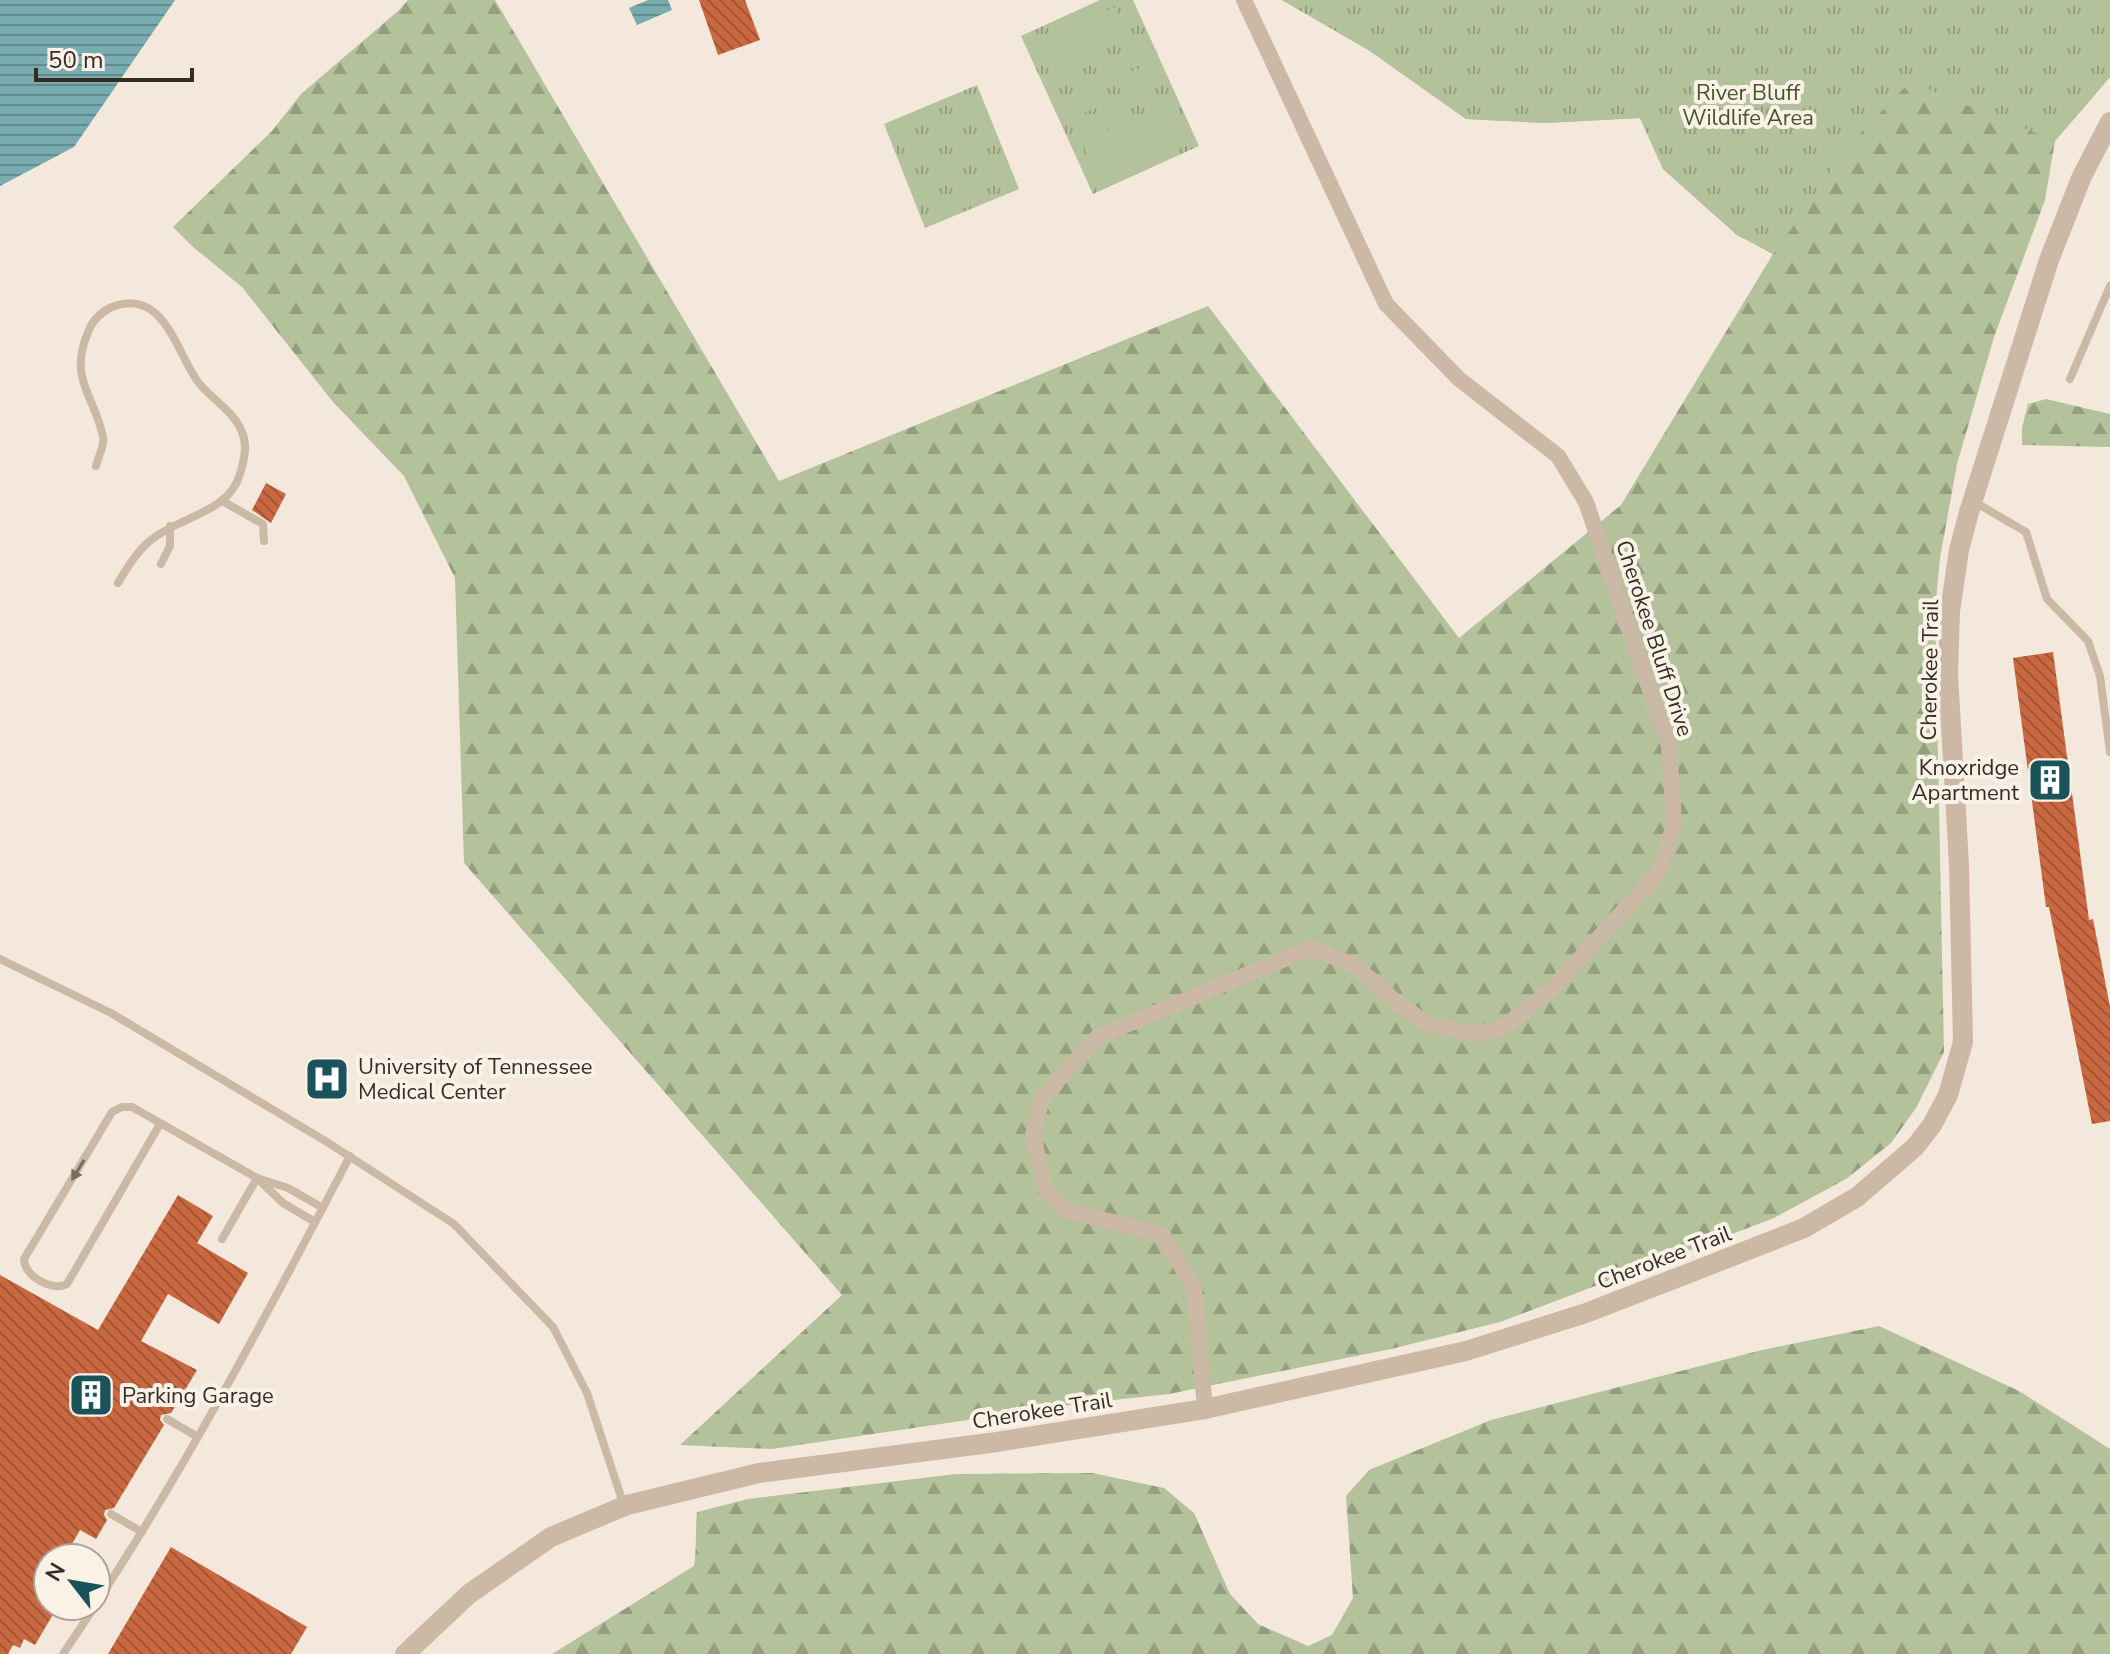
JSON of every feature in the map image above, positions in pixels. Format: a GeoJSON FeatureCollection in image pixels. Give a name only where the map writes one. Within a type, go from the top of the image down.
{"type":"FeatureCollection","features":[{"type":"Feature","properties":{"kind":"street","name":"Cherokee Bluff Drive"},"geometry":{"type":"LineString","coordinates":[[1205,1409],[1194,1288],[1163,1235],[1065,1210],[1045,1188],[1033,1135],[1042,1098],[1097,1037],[1311,948],[1354,965],[1402,1007],[1431,1025],[1473,1034],[1501,1029],[1551,990],[1660,871],[1674,824],[1669,746],[1586,502],[1558,456],[1459,379],[1386,304],[1244,0]]}},
{"type":"Feature","properties":{"kind":"street","name":"Cherokee Trail"},"geometry":{"type":"LineString","coordinates":[[405,1654],[469,1594],[551,1537],[624,1506],[759,1473],[997,1442],[1205,1409],[1466,1351],[1586,1313],[1804,1228],[1857,1197],[1915,1147],[1932,1125],[1948,1095],[1963,1042],[1959,865],[1948,674],[1950,611],[1959,550],[2049,260],[2082,176],[2110,122]]}},
{"type":"Feature","properties":{"kind":"lane"},"geometry":{"type":"LineString","coordinates":[[2070,379],[2110,286]]}},
{"type":"Feature","properties":{"kind":"lane"},"geometry":{"type":"LineString","coordinates":[[96,466],[104,439],[81,376],[81,351],[89,329],[100,313],[115,306],[134,304],[149,308],[163,320],[198,381],[243,432],[245,448],[234,490],[224,502],[170,526],[148,541],[118,583]]}},
{"type":"Feature","properties":{"kind":"lane"},"geometry":{"type":"LineString","coordinates":[[1973,501],[2026,532],[2047,599],[2088,641],[2100,676],[2110,752]]}},
{"type":"Feature","properties":{"kind":"lane"},"geometry":{"type":"LineString","coordinates":[[224,502],[263,524],[264,541]]}},
{"type":"Feature","properties":{"kind":"lane"},"geometry":{"type":"LineString","coordinates":[[161,564],[170,546],[170,526]]}},
{"type":"Feature","properties":{"kind":"lane"},"geometry":{"type":"LineString","coordinates":[[0,959],[111,1013],[350,1156],[454,1224],[553,1327],[587,1393],[624,1506]]}},
{"type":"Feature","properties":{"kind":"lane"},"geometry":{"type":"LineString","coordinates":[[160,1124],[67,1284],[53,1287],[27,1271],[23,1265],[24,1259],[112,1112],[122,1107],[132,1107],[257,1178],[288,1188],[323,1208]]}},
{"type":"Feature","properties":{"kind":"lane"},"geometry":{"type":"LineString","coordinates":[[112,1579],[244,1359],[350,1156]]}},
{"type":"Feature","properties":{"kind":"lane"},"geometry":{"type":"LineString","coordinates":[[257,1178],[283,1203],[315,1222]]}},
{"type":"Feature","properties":{"kind":"lane"},"geometry":{"type":"LineString","coordinates":[[222,1239],[257,1178]]}},
{"type":"Feature","properties":{"kind":"lane"},"geometry":{"type":"LineString","coordinates":[[167,1419],[198,1437]]}},
{"type":"Feature","properties":{"kind":"lane"},"geometry":{"type":"LineString","coordinates":[[111,1514],[142,1532]]}},
{"type":"Feature","properties":{"kind":"lane"},"geometry":{"type":"LineString","coordinates":[[63,1654],[84,1622]]}},
{"type":"Feature","properties":{"kind":"green space"},"geometry":{"type":"Polygon","coordinates":[[[408,0],[495,0],[779,481],[1208,306],[1459,638],[1621,505],[1773,254],[1737,235],[1663,169],[1640,118],[1545,123],[1466,119],[1370,51],[1282,0],[2110,0],[2110,77],[2055,141],[2045,200],[1994,337],[1957,464],[1940,558],[1935,610],[1944,1052],[1916,1108],[1891,1143],[1846,1179],[1774,1218],[1500,1322],[1391,1349],[1169,1394],[1076,1404],[772,1449],[680,1445],[842,1295],[464,863],[455,578],[404,476],[333,402],[242,287],[173,227],[272,131],[301,94],[408,0]]]}},
{"type":"Feature","properties":{"kind":"green space"},"geometry":{"type":"Polygon","coordinates":[[[1100,0],[1133,0],[1199,146],[1093,194],[1021,36],[1100,0]]]}},
{"type":"Feature","properties":{"kind":"green space","name":"River Bluff Wildlife Area"},"geometry":{"type":"Polygon","coordinates":[[[1282,0],[2110,0],[2110,77],[2055,141],[1910,82],[1848,146],[1774,254],[1737,235],[1663,169],[1640,118],[1545,123],[1466,119],[1370,51],[1282,0]]]}},
{"type":"Feature","properties":{"kind":"green space"},"geometry":{"type":"Polygon","coordinates":[[[1115,7],[1129,38],[1062,68],[1048,38],[1115,7]]]}},
{"type":"Feature","properties":{"kind":"green space"},"geometry":{"type":"Polygon","coordinates":[[[1153,62],[1161,79],[1123,96],[1115,79],[1153,62]]]}},
{"type":"Feature","properties":{"kind":"green space"},"geometry":{"type":"Polygon","coordinates":[[[1101,84],[1109,101],[1071,119],[1063,102],[1101,84]]]}},
{"type":"Feature","properties":{"kind":"green space"},"geometry":{"type":"Polygon","coordinates":[[[977,85],[1019,189],[925,228],[884,124],[977,85]]]}},
{"type":"Feature","properties":{"kind":"green space"},"geometry":{"type":"Polygon","coordinates":[[[1170,101],[1190,144],[1100,184],[1081,141],[1170,101]]]}},
{"type":"Feature","properties":{"kind":"green space"},"geometry":{"type":"Polygon","coordinates":[[[2046,399],[2110,414],[2110,447],[2022,445],[2022,428],[2028,404],[2046,399]]]}},
{"type":"Feature","properties":{"kind":"green space"},"geometry":{"type":"Polygon","coordinates":[[[1879,1326],[2019,1391],[2110,1449],[2110,1654],[552,1654],[694,1566],[697,1512],[748,1499],[956,1474],[1092,1473],[1164,1488],[1194,1513],[1230,1594],[1258,1624],[1308,1646],[1332,1635],[1353,1598],[1346,1496],[1369,1470],[1491,1420],[1762,1350],[1879,1326]]]}},
{"type":"Feature","properties":{"kind":"water"},"geometry":{"type":"Polygon","coordinates":[[[0,0],[175,0],[74,147],[0,186],[0,0]]]}},
{"type":"Feature","properties":{"kind":"water"},"geometry":{"type":"Polygon","coordinates":[[[648,0],[668,0],[672,10],[637,25],[629,8],[648,0]]]}},
{"type":"Feature","properties":{"kind":"building"},"geometry":{"type":"Polygon","coordinates":[[[699,0],[745,0],[760,40],[718,55],[699,0]]]}},
{"type":"Feature","properties":{"kind":"building"},"geometry":{"type":"Polygon","coordinates":[[[266,483],[286,494],[271,523],[252,510],[266,483]]]}},
{"type":"Feature","properties":{"kind":"building"},"geometry":{"type":"Polygon","coordinates":[[[2053,652],[2089,920],[2093,919],[2110,1007],[2110,1121],[2092,1124],[2049,907],[2046,907],[2013,658],[2053,652]]]}},
{"type":"Feature","properties":{"kind":"building","name":"Parking Garage"},"geometry":{"type":"Polygon","coordinates":[[[178,1195],[213,1216],[197,1243],[248,1273],[219,1324],[168,1294],[141,1341],[197,1370],[171,1413],[161,1415],[164,1425],[114,1508],[105,1510],[107,1520],[96,1539],[80,1530],[73,1542],[32,1542],[32,1622],[49,1622],[35,1645],[24,1639],[20,1648],[13,1645],[8,1654],[0,1654],[0,1275],[98,1330],[178,1195]]]}},
{"type":"Feature","properties":{"kind":"building"},"geometry":{"type":"Polygon","coordinates":[[[171,1547],[307,1627],[291,1654],[108,1654],[171,1547]]]}},
{"type":"Feature","properties":{"kind":"place","name":"Knoxridge Apartment"},"geometry":{"type":"Point","coordinates":[2050,780]}},
{"type":"Feature","properties":{"kind":"place","name":"University of Tennessee Medical Center"},"geometry":{"type":"Point","coordinates":[327,1079]}},
{"type":"Feature","properties":{"kind":"place","name":"Parking Garage"},"geometry":{"type":"Point","coordinates":[91,1395]}}]}
